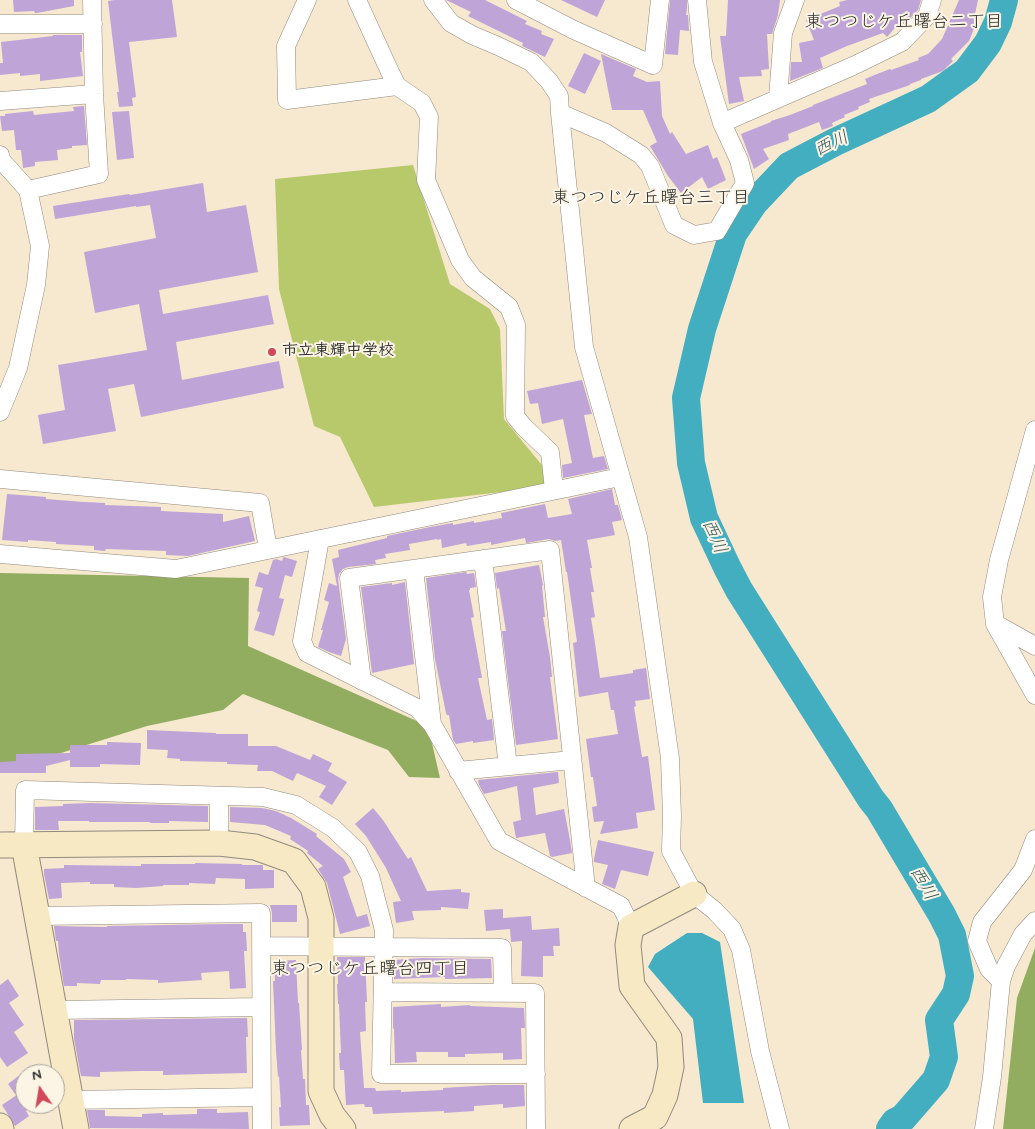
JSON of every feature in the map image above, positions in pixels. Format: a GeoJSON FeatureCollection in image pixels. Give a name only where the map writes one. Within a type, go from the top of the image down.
{"type":"FeatureCollection","features":[{"type":"Feature","properties":{"kind":"street"},"geometry":{"type":"LineString","coordinates":[[28,190],[99,174],[94,94],[92,0]]}},
{"type":"Feature","properties":{"kind":"street"},"geometry":{"type":"LineString","coordinates":[[307,0],[286,46],[287,100],[397,86]]}},
{"type":"Feature","properties":{"kind":"street"},"geometry":{"type":"LineString","coordinates":[[357,0],[397,86],[422,103],[429,117],[426,180],[460,260],[473,278],[509,307],[516,325],[515,416],[550,452],[554,490]]}},
{"type":"Feature","properties":{"kind":"street"},"geometry":{"type":"LineString","coordinates":[[433,0],[451,23],[472,35],[531,62],[549,81],[559,96],[584,347],[638,537],[670,758],[671,852],[694,894],[714,910],[732,929],[741,950],[760,1051],[780,1129]]}},
{"type":"Feature","properties":{"kind":"street"},"geometry":{"type":"LineString","coordinates":[[516,0],[574,30],[653,65],[660,0]]}},
{"type":"Feature","properties":{"kind":"street"},"geometry":{"type":"LineString","coordinates":[[560,113],[606,133],[642,155],[650,166],[674,226],[694,235],[717,231],[745,183],[739,160],[722,123],[703,62],[697,0]]}},
{"type":"Feature","properties":{"kind":"street"},"geometry":{"type":"LineString","coordinates":[[778,98],[783,33],[794,0]]}},
{"type":"Feature","properties":{"kind":"street"},"geometry":{"type":"LineString","coordinates":[[722,123],[853,66],[902,42],[927,16],[932,0]]}},
{"type":"Feature","properties":{"kind":"street"},"geometry":{"type":"LineString","coordinates":[[0,24],[93,24]]}},
{"type":"Feature","properties":{"kind":"street"},"geometry":{"type":"LineString","coordinates":[[0,101],[94,94]]}},
{"type":"Feature","properties":{"kind":"street"},"geometry":{"type":"LineString","coordinates":[[0,155],[1,160],[28,190],[40,246],[36,285],[18,368],[0,412]]}},
{"type":"Feature","properties":{"kind":"street"},"geometry":{"type":"LineString","coordinates":[[1035,430],[999,560],[992,597],[995,624],[1035,695]]}},
{"type":"Feature","properties":{"kind":"street"},"geometry":{"type":"LineString","coordinates":[[0,554],[176,569],[620,477]]}},
{"type":"Feature","properties":{"kind":"street"},"geometry":{"type":"LineString","coordinates":[[0,484],[0,479],[260,503],[268,549]]}},
{"type":"Feature","properties":{"kind":"street"},"geometry":{"type":"LineString","coordinates":[[320,539],[302,641],[307,653],[417,708],[432,724],[499,840],[622,906],[631,927],[628,945],[632,986],[669,1038],[671,1067],[666,1095],[655,1117],[632,1129]]}},
{"type":"Feature","properties":{"kind":"street"},"geometry":{"type":"LineString","coordinates":[[362,681],[349,578],[550,550],[586,888]]}},
{"type":"Feature","properties":{"kind":"street"},"geometry":{"type":"LineString","coordinates":[[483,559],[508,766]]}},
{"type":"Feature","properties":{"kind":"street"},"geometry":{"type":"LineString","coordinates":[[414,569],[432,724]]}},
{"type":"Feature","properties":{"kind":"street"},"geometry":{"type":"LineString","coordinates":[[995,624],[1035,646]]}},
{"type":"Feature","properties":{"kind":"street"},"geometry":{"type":"LineString","coordinates":[[458,770],[572,760]]}},
{"type":"Feature","properties":{"kind":"street"},"geometry":{"type":"LineString","coordinates":[[76,1129],[24,845],[25,790],[263,797],[296,805],[333,828],[358,852],[370,876],[384,930],[380,1074],[536,1074]]}},
{"type":"Feature","properties":{"kind":"street"},"geometry":{"type":"LineString","coordinates":[[219,796],[219,843]]}},
{"type":"Feature","properties":{"kind":"street"},"geometry":{"type":"LineString","coordinates":[[1001,982],[989,969],[977,941],[982,922],[1023,870],[1035,839]]}},
{"type":"Feature","properties":{"kind":"street"},"geometry":{"type":"LineString","coordinates":[[0,846],[219,843],[255,847],[294,861],[313,887],[322,918],[321,1091],[332,1115],[342,1129]]}},
{"type":"Feature","properties":{"kind":"street"},"geometry":{"type":"LineString","coordinates":[[631,927],[694,894]]}},
{"type":"Feature","properties":{"kind":"street"},"geometry":{"type":"LineString","coordinates":[[37,916],[260,913],[262,1129]]}},
{"type":"Feature","properties":{"kind":"street"},"geometry":{"type":"LineString","coordinates":[[984,1129],[992,1077],[1001,982],[1006,966],[1023,934],[1035,921]]}},
{"type":"Feature","properties":{"kind":"street"},"geometry":{"type":"LineString","coordinates":[[261,946],[502,948],[503,993]]}},
{"type":"Feature","properties":{"kind":"street"},"geometry":{"type":"LineString","coordinates":[[383,992],[535,993],[536,1129]]}},
{"type":"Feature","properties":{"kind":"street"},"geometry":{"type":"LineString","coordinates":[[54,1010],[261,1007]]}},
{"type":"Feature","properties":{"kind":"street"},"geometry":{"type":"LineString","coordinates":[[70,1100],[262,1098]]}},
{"type":"Feature","properties":{"kind":"green space"},"geometry":{"type":"Polygon","coordinates":[[[413,165],[450,284],[490,309],[500,329],[504,419],[546,470],[545,485],[527,489],[374,507],[340,437],[314,426],[279,289],[275,179],[413,165]]]}},
{"type":"Feature","properties":{"kind":"green space"},"geometry":{"type":"Polygon","coordinates":[[[0,573],[249,578],[248,646],[428,726],[440,778],[409,777],[388,750],[243,694],[223,710],[147,726],[0,770],[0,573]]]}},
{"type":"Feature","properties":{"kind":"green space"},"geometry":{"type":"Polygon","coordinates":[[[1035,948],[1035,1129],[1003,1129],[1017,998],[1035,948]]]}},
{"type":"Feature","properties":{"kind":"water"},"geometry":{"type":"Polygon","coordinates":[[[687,933],[702,933],[720,942],[744,1103],[703,1103],[693,1019],[648,967],[655,954],[687,933]]]}},
{"type":"Feature","properties":{"kind":"building"},"geometry":{"type":"Polygon","coordinates":[[[13,0],[74,0],[74,6],[37,13],[34,11],[14,12],[13,0]]]}},
{"type":"Feature","properties":{"kind":"building"},"geometry":{"type":"Polygon","coordinates":[[[172,0],[177,37],[129,42],[136,97],[132,98],[133,106],[119,107],[117,92],[119,92],[108,1],[172,0]]]}},
{"type":"Feature","properties":{"kind":"building"},"geometry":{"type":"Polygon","coordinates":[[[446,0],[485,0],[527,21],[525,24],[542,31],[541,34],[554,39],[545,57],[522,46],[523,43],[468,16],[471,12],[446,0]]]}},
{"type":"Feature","properties":{"kind":"building"},"geometry":{"type":"Polygon","coordinates":[[[561,0],[605,0],[597,17],[561,0]]]}},
{"type":"Feature","properties":{"kind":"building"},"geometry":{"type":"Polygon","coordinates":[[[670,0],[687,0],[686,15],[688,15],[689,31],[680,30],[678,55],[665,54],[670,0]]]}},
{"type":"Feature","properties":{"kind":"building"},"geometry":{"type":"Polygon","coordinates":[[[728,0],[780,0],[772,34],[767,34],[769,69],[761,70],[762,76],[739,77],[744,101],[729,104],[720,36],[726,36],[728,0]]]}},
{"type":"Feature","properties":{"kind":"building"},"geometry":{"type":"Polygon","coordinates":[[[847,0],[921,0],[918,10],[902,27],[899,23],[887,37],[883,33],[820,58],[823,68],[790,81],[791,62],[802,62],[799,43],[814,40],[806,20],[840,6],[839,2],[847,0]]]}},
{"type":"Feature","properties":{"kind":"building"},"geometry":{"type":"Polygon","coordinates":[[[959,0],[978,0],[975,14],[979,16],[969,41],[951,59],[953,61],[943,71],[869,99],[870,102],[832,123],[833,126],[822,130],[819,122],[788,134],[789,140],[763,149],[769,159],[754,169],[741,134],[867,84],[865,79],[877,74],[919,60],[918,58],[928,54],[942,39],[959,0]]]}},
{"type":"Feature","properties":{"kind":"building"},"geometry":{"type":"Polygon","coordinates":[[[53,35],[82,35],[82,52],[80,52],[83,76],[40,81],[40,74],[0,75],[0,63],[3,63],[1,42],[53,35]]]}},
{"type":"Feature","properties":{"kind":"building"},"geometry":{"type":"Polygon","coordinates":[[[584,53],[601,61],[585,94],[568,86],[584,53]]]}},
{"type":"Feature","properties":{"kind":"building"},"geometry":{"type":"Polygon","coordinates":[[[601,54],[636,69],[633,76],[647,82],[660,81],[662,116],[670,134],[672,132],[686,154],[708,145],[713,159],[717,157],[726,180],[708,189],[702,177],[681,193],[650,146],[657,142],[643,110],[612,110],[601,54]]]}},
{"type":"Feature","properties":{"kind":"building"},"geometry":{"type":"Polygon","coordinates":[[[84,106],[87,145],[57,150],[58,160],[35,162],[35,166],[23,168],[21,150],[16,150],[14,130],[2,131],[0,116],[33,111],[34,115],[74,111],[73,107],[84,106]]]}},
{"type":"Feature","properties":{"kind":"building"},"geometry":{"type":"Polygon","coordinates":[[[129,111],[134,158],[117,160],[112,112],[129,111]]]}},
{"type":"Feature","properties":{"kind":"building"},"geometry":{"type":"Polygon","coordinates":[[[203,183],[207,212],[246,205],[258,272],[159,290],[163,314],[268,295],[274,324],[176,342],[182,380],[279,361],[284,388],[141,417],[134,384],[108,389],[116,431],[43,444],[38,415],[65,410],[58,365],[147,350],[139,304],[95,313],[84,252],[156,238],[150,205],[55,219],[53,206],[203,183]]]}},
{"type":"Feature","properties":{"kind":"building"},"geometry":{"type":"Polygon","coordinates":[[[582,380],[592,414],[584,415],[593,458],[604,456],[608,469],[563,478],[562,465],[572,463],[563,419],[542,424],[538,403],[530,404],[527,391],[582,380]]]}},
{"type":"Feature","properties":{"kind":"building"},"geometry":{"type":"Polygon","coordinates":[[[612,489],[615,505],[618,505],[622,520],[612,522],[615,535],[587,540],[594,592],[591,592],[595,617],[591,618],[600,678],[633,673],[633,670],[646,668],[650,699],[635,701],[636,706],[634,707],[642,757],[648,756],[655,810],[636,813],[638,828],[600,834],[604,821],[594,822],[592,807],[597,806],[586,739],[618,734],[614,710],[611,710],[608,692],[579,697],[573,643],[577,642],[561,540],[549,539],[526,543],[525,538],[491,545],[491,542],[467,546],[466,543],[442,548],[441,539],[437,539],[409,544],[410,550],[385,554],[386,558],[375,560],[376,564],[343,569],[338,579],[346,639],[341,656],[318,647],[329,602],[324,600],[329,583],[337,586],[332,559],[339,557],[338,550],[387,538],[387,536],[430,527],[502,518],[501,513],[545,504],[548,518],[572,514],[568,499],[612,489]]]}},
{"type":"Feature","properties":{"kind":"building"},"geometry":{"type":"Polygon","coordinates":[[[7,494],[105,503],[105,505],[161,507],[161,511],[223,514],[223,522],[249,516],[255,541],[188,556],[166,555],[166,551],[106,549],[105,551],[94,550],[94,546],[28,540],[28,542],[2,540],[7,494]]]}},
{"type":"Feature","properties":{"kind":"building"},"geometry":{"type":"Polygon","coordinates":[[[284,557],[297,561],[292,577],[285,575],[279,598],[284,599],[274,636],[254,630],[260,612],[257,611],[263,588],[255,586],[259,572],[268,575],[273,560],[282,561],[284,557]]]}},
{"type":"Feature","properties":{"kind":"building"},"geometry":{"type":"Polygon","coordinates":[[[539,565],[543,585],[545,617],[543,617],[550,657],[552,677],[550,677],[558,739],[516,745],[502,631],[506,631],[495,573],[539,565]]]}},
{"type":"Feature","properties":{"kind":"building"},"geometry":{"type":"Polygon","coordinates":[[[466,572],[467,574],[474,573],[476,587],[469,590],[474,617],[471,618],[482,678],[478,678],[487,720],[492,719],[494,740],[456,744],[453,740],[449,715],[446,713],[435,659],[426,578],[466,572]]]}},
{"type":"Feature","properties":{"kind":"building"},"geometry":{"type":"Polygon","coordinates":[[[405,582],[414,664],[372,673],[361,587],[392,583],[392,585],[405,582]]]}},
{"type":"Feature","properties":{"kind":"building"},"geometry":{"type":"Polygon","coordinates":[[[147,730],[248,734],[248,746],[276,746],[310,760],[313,754],[332,763],[328,771],[347,782],[332,805],[319,797],[326,786],[297,773],[293,781],[272,771],[257,771],[258,765],[180,761],[180,759],[167,758],[168,750],[147,749],[147,730]]]}},
{"type":"Feature","properties":{"kind":"building"},"geometry":{"type":"Polygon","coordinates":[[[107,742],[141,743],[140,765],[100,764],[100,767],[70,767],[70,760],[46,766],[46,773],[0,773],[0,762],[16,761],[16,754],[70,753],[70,745],[107,745],[107,742]]]}},
{"type":"Feature","properties":{"kind":"building"},"geometry":{"type":"Polygon","coordinates":[[[558,772],[559,783],[533,788],[536,815],[564,809],[572,853],[552,857],[550,856],[545,833],[516,838],[513,822],[521,820],[517,786],[484,794],[478,780],[558,772]]]}},
{"type":"Feature","properties":{"kind":"building"},"geometry":{"type":"Polygon","coordinates":[[[90,803],[208,806],[208,822],[58,821],[59,830],[35,830],[35,807],[90,803]]]}},
{"type":"Feature","properties":{"kind":"building"},"geometry":{"type":"Polygon","coordinates":[[[230,807],[262,808],[276,811],[317,834],[316,836],[344,859],[351,872],[343,877],[357,917],[367,914],[370,926],[340,934],[327,883],[318,869],[323,866],[307,853],[308,851],[290,839],[291,836],[265,825],[230,822],[230,807]]]}},
{"type":"Feature","properties":{"kind":"building"},"geometry":{"type":"Polygon","coordinates":[[[373,808],[408,859],[411,857],[427,891],[461,889],[461,892],[470,893],[468,909],[441,907],[441,910],[412,911],[414,920],[396,923],[393,902],[401,901],[386,868],[366,836],[355,824],[373,808]]]}},
{"type":"Feature","properties":{"kind":"building"},"geometry":{"type":"Polygon","coordinates":[[[598,840],[654,852],[648,876],[621,870],[615,889],[602,884],[608,865],[594,862],[598,840]]]}},
{"type":"Feature","properties":{"kind":"building"},"geometry":{"type":"Polygon","coordinates":[[[141,864],[263,865],[263,870],[274,870],[274,888],[245,889],[245,879],[216,878],[215,884],[189,883],[189,885],[136,888],[114,887],[114,884],[90,884],[90,882],[61,883],[62,898],[49,899],[44,874],[44,869],[64,868],[64,865],[141,866],[141,864]]]}},
{"type":"Feature","properties":{"kind":"building"},"geometry":{"type":"Polygon","coordinates":[[[270,905],[297,905],[297,922],[272,922],[270,905]]]}},
{"type":"Feature","properties":{"kind":"building"},"geometry":{"type":"Polygon","coordinates":[[[503,909],[503,918],[531,916],[532,930],[559,928],[560,946],[553,946],[554,956],[543,956],[543,977],[521,976],[522,941],[511,942],[510,929],[486,931],[484,910],[503,909]]]}},
{"type":"Feature","properties":{"kind":"building"},"geometry":{"type":"Polygon","coordinates":[[[243,924],[243,932],[246,932],[247,951],[244,951],[246,988],[230,989],[229,971],[201,973],[202,980],[158,983],[158,980],[101,980],[100,984],[77,983],[77,986],[64,986],[54,926],[107,927],[243,924]]]}},
{"type":"Feature","properties":{"kind":"building"},"geometry":{"type":"Polygon","coordinates":[[[337,957],[365,957],[366,1031],[360,1032],[364,1088],[375,1088],[376,1091],[401,1090],[401,1092],[492,1085],[524,1085],[525,1106],[503,1108],[503,1104],[474,1106],[474,1111],[373,1114],[372,1107],[365,1107],[364,1104],[346,1105],[344,1070],[340,1070],[337,957]]]}},
{"type":"Feature","properties":{"kind":"building"},"geometry":{"type":"Polygon","coordinates":[[[422,958],[491,959],[492,978],[394,979],[394,960],[422,958]]]}},
{"type":"Feature","properties":{"kind":"building"},"geometry":{"type":"Polygon","coordinates":[[[296,960],[303,1079],[305,1079],[306,1105],[309,1105],[310,1125],[280,1126],[279,1107],[281,1107],[273,981],[275,981],[274,961],[296,960]]]}},
{"type":"Feature","properties":{"kind":"building"},"geometry":{"type":"Polygon","coordinates":[[[8,979],[19,996],[9,1003],[24,1025],[14,1032],[28,1053],[7,1067],[0,1057],[0,985],[8,979]]]}},
{"type":"Feature","properties":{"kind":"building"},"geometry":{"type":"Polygon","coordinates":[[[441,1004],[441,1007],[470,1005],[524,1008],[525,1028],[521,1028],[522,1059],[503,1060],[503,1053],[465,1054],[465,1057],[448,1057],[448,1052],[416,1052],[417,1062],[395,1063],[393,1007],[441,1004]]]}},
{"type":"Feature","properties":{"kind":"building"},"geometry":{"type":"Polygon","coordinates":[[[247,1018],[247,1073],[163,1075],[163,1071],[141,1071],[100,1072],[100,1077],[81,1076],[74,1039],[74,1020],[247,1018]]]}},
{"type":"Feature","properties":{"kind":"building"},"geometry":{"type":"Polygon","coordinates":[[[15,1079],[15,1094],[8,1084],[15,1079]]]}},
{"type":"Feature","properties":{"kind":"building"},"geometry":{"type":"Polygon","coordinates":[[[15,1096],[15,1114],[28,1114],[29,1116],[15,1126],[2,1105],[15,1096]]]}},
{"type":"Feature","properties":{"kind":"building"},"geometry":{"type":"Polygon","coordinates":[[[197,1109],[217,1109],[217,1113],[248,1112],[249,1129],[90,1128],[87,1110],[105,1110],[105,1116],[142,1117],[142,1114],[197,1114],[197,1109]]]}},
{"type":"Feature","properties":{"kind":"waterway","name":"西川"},"geometry":{"type":"LineString","coordinates":[[890,1129],[895,1122],[903,1118],[936,1080],[944,1057],[939,1020],[956,994],[960,976],[952,935],[879,809],[739,590],[727,567],[704,518],[691,463],[686,398],[702,329],[733,234],[754,203],[789,166],[835,142],[928,99],[967,71],[988,43],[998,22],[1004,0]]}},
{"type":"Feature","properties":{"kind":"place","name":"市立東輝中学校"},"geometry":{"type":"Point","coordinates":[272,352]}},
{"type":"Feature","properties":{"kind":"district","name":"東つつじケ丘曙台二丁目"},"geometry":{"type":"Point","coordinates":[904,23]}},
{"type":"Feature","properties":{"kind":"district","name":"東つつじケ丘曙台三丁目"},"geometry":{"type":"Point","coordinates":[651,199]}},
{"type":"Feature","properties":{"kind":"district","name":"東つつじケ丘曙台四丁目"},"geometry":{"type":"Point","coordinates":[370,970]}}]}
